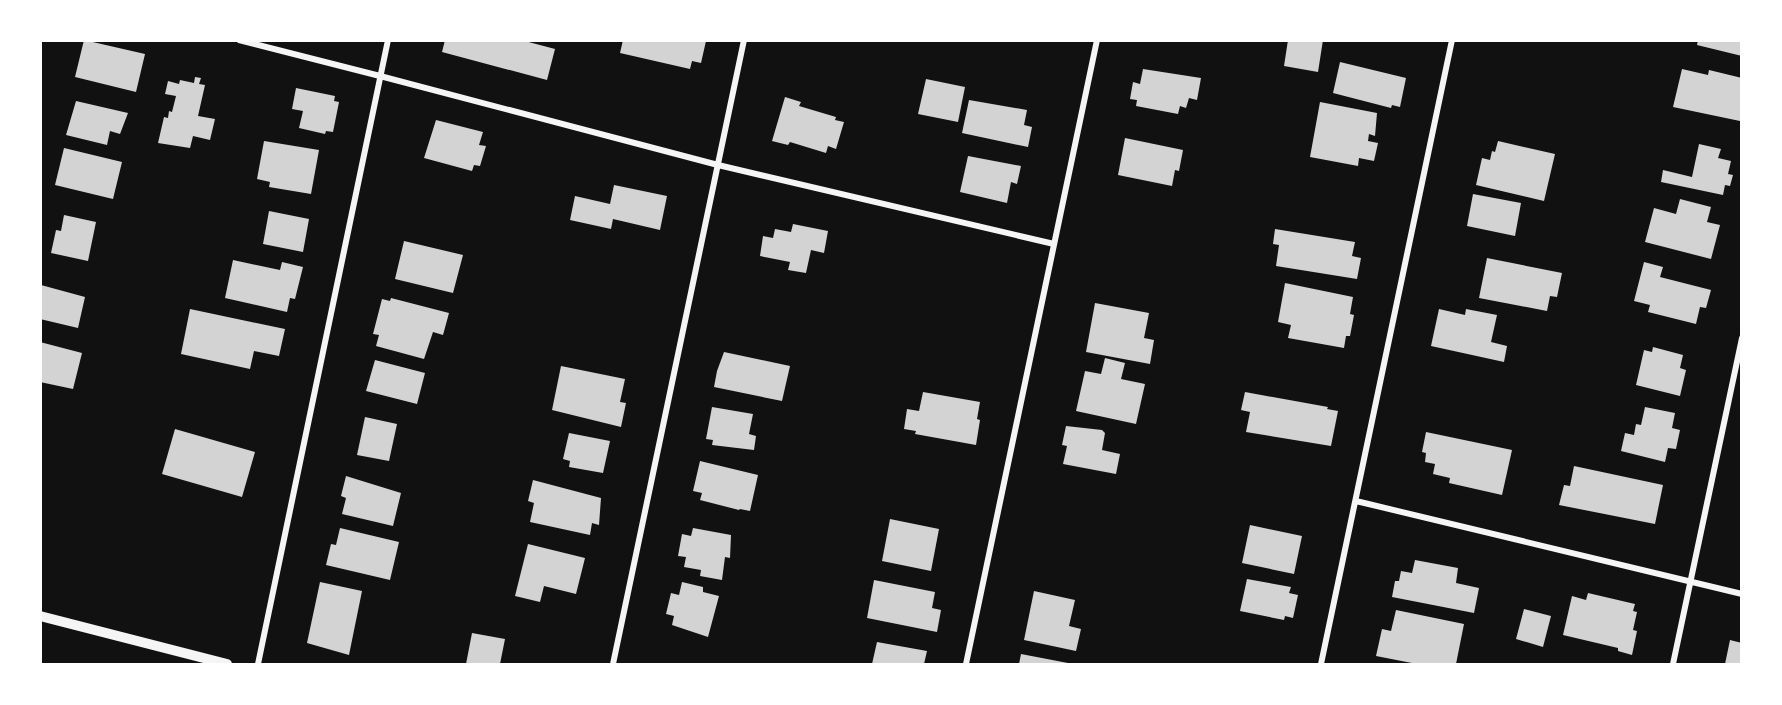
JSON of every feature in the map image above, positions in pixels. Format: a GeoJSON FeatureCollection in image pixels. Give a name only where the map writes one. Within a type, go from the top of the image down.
{"type":"FeatureCollection","features":[{"type":"Feature","properties":{"kind":"street"},"geometry":{"type":"LineString","coordinates":[[239,40],[718,165],[1054,244]]}},
{"type":"Feature","properties":{"kind":"street"},"geometry":{"type":"LineString","coordinates":[[258,664],[388,40]]}},
{"type":"Feature","properties":{"kind":"street"},"geometry":{"type":"LineString","coordinates":[[613,664],[744,40]]}},
{"type":"Feature","properties":{"kind":"street"},"geometry":{"type":"LineString","coordinates":[[966,664],[1097,40]]}},
{"type":"Feature","properties":{"kind":"street"},"geometry":{"type":"LineString","coordinates":[[1322,664],[1452,40]]}},
{"type":"Feature","properties":{"kind":"street"},"geometry":{"type":"LineString","coordinates":[[1673,664],[1742,338]]}},
{"type":"Feature","properties":{"kind":"street"},"geometry":{"type":"LineString","coordinates":[[1356,501],[1742,594]]}},
{"type":"Feature","properties":{"kind":"street"},"geometry":{"type":"LineString","coordinates":[[40,616],[228,664]]}},
{"type":"Feature","properties":{"kind":"building"},"geometry":{"type":"Polygon","coordinates":[[[84,40],[145,54],[136,92],[75,77],[84,40]]]}},
{"type":"Feature","properties":{"kind":"building"},"geometry":{"type":"Polygon","coordinates":[[[445,40],[521,40],[555,49],[547,80],[442,52],[445,40]]]}},
{"type":"Feature","properties":{"kind":"building"},"geometry":{"type":"Polygon","coordinates":[[[623,40],[706,41],[701,63],[692,61],[690,69],[620,53],[623,40]]]}},
{"type":"Feature","properties":{"kind":"building"},"geometry":{"type":"Polygon","coordinates":[[[1288,40],[1323,40],[1318,72],[1284,66],[1288,40]]]}},
{"type":"Feature","properties":{"kind":"building"},"geometry":{"type":"Polygon","coordinates":[[[1698,40],[1742,40],[1742,56],[1697,45],[1698,40]]]}},
{"type":"Feature","properties":{"kind":"building"},"geometry":{"type":"Polygon","coordinates":[[[1340,62],[1406,78],[1400,107],[1392,105],[1391,108],[1333,93],[1340,62]]]}},
{"type":"Feature","properties":{"kind":"building"},"geometry":{"type":"Polygon","coordinates":[[[1143,69],[1201,78],[1197,100],[1189,98],[1186,108],[1180,106],[1178,114],[1136,106],[1137,100],[1130,99],[1133,82],[1140,84],[1143,69]]]}},
{"type":"Feature","properties":{"kind":"building"},"geometry":{"type":"Polygon","coordinates":[[[1682,69],[1708,75],[1709,70],[1742,78],[1740,121],[1673,107],[1682,69]]]}},
{"type":"Feature","properties":{"kind":"building"},"geometry":{"type":"Polygon","coordinates":[[[195,77],[201,78],[199,84],[205,85],[198,116],[215,119],[210,140],[193,136],[190,148],[158,143],[164,117],[168,118],[169,111],[172,112],[176,96],[165,94],[168,81],[179,84],[180,80],[194,83],[195,77]]]}},
{"type":"Feature","properties":{"kind":"building"},"geometry":{"type":"Polygon","coordinates":[[[926,79],[965,87],[958,122],[918,114],[926,79]]]}},
{"type":"Feature","properties":{"kind":"building"},"geometry":{"type":"Polygon","coordinates":[[[296,88],[335,96],[334,101],[339,102],[333,132],[326,131],[325,134],[299,128],[303,111],[292,109],[296,88]]]}},
{"type":"Feature","properties":{"kind":"building"},"geometry":{"type":"Polygon","coordinates":[[[785,97],[801,102],[799,106],[836,117],[835,120],[844,122],[836,149],[828,146],[826,153],[790,142],[788,145],[772,141],[785,97]]]}},
{"type":"Feature","properties":{"kind":"building"},"geometry":{"type":"Polygon","coordinates":[[[969,100],[1027,110],[1024,125],[1032,127],[1028,147],[962,133],[969,100]]]}},
{"type":"Feature","properties":{"kind":"building"},"geometry":{"type":"Polygon","coordinates":[[[76,101],[128,113],[120,134],[110,131],[107,145],[66,135],[76,101]]]}},
{"type":"Feature","properties":{"kind":"building"},"geometry":{"type":"Polygon","coordinates":[[[1320,102],[1377,113],[1375,136],[1369,134],[1368,141],[1378,143],[1374,161],[1359,158],[1358,166],[1310,157],[1320,102]]]}},
{"type":"Feature","properties":{"kind":"building"},"geometry":{"type":"Polygon","coordinates":[[[436,120],[483,132],[479,145],[486,146],[480,166],[474,165],[472,171],[424,158],[436,120]]]}},
{"type":"Feature","properties":{"kind":"building"},"geometry":{"type":"Polygon","coordinates":[[[1125,138],[1183,150],[1179,171],[1175,170],[1172,186],[1118,175],[1125,138]]]}},
{"type":"Feature","properties":{"kind":"building"},"geometry":{"type":"Polygon","coordinates":[[[264,141],[319,150],[311,194],[269,187],[270,182],[257,179],[264,141]]]}},
{"type":"Feature","properties":{"kind":"building"},"geometry":{"type":"Polygon","coordinates":[[[1498,141],[1555,154],[1544,201],[1476,185],[1482,158],[1490,160],[1498,141]]]}},
{"type":"Feature","properties":{"kind":"building"},"geometry":{"type":"Polygon","coordinates":[[[1699,144],[1721,149],[1718,158],[1731,161],[1728,174],[1733,175],[1730,186],[1725,185],[1723,195],[1661,182],[1663,170],[1692,177],[1699,144]]]}},
{"type":"Feature","properties":{"kind":"building"},"geometry":{"type":"Polygon","coordinates":[[[64,148],[122,162],[113,199],[55,185],[64,148]]]}},
{"type":"Feature","properties":{"kind":"building"},"geometry":{"type":"Polygon","coordinates":[[[968,156],[1021,166],[1017,184],[1011,182],[1007,203],[960,192],[968,156]]]}},
{"type":"Feature","properties":{"kind":"building"},"geometry":{"type":"Polygon","coordinates":[[[614,185],[667,196],[660,230],[613,219],[611,229],[570,220],[575,196],[610,204],[614,185]]]}},
{"type":"Feature","properties":{"kind":"building"},"geometry":{"type":"Polygon","coordinates":[[[1473,194],[1521,203],[1515,236],[1467,226],[1473,194]]]}},
{"type":"Feature","properties":{"kind":"building"},"geometry":{"type":"Polygon","coordinates":[[[1680,199],[1711,207],[1707,222],[1720,225],[1711,259],[1645,242],[1654,208],[1676,214],[1680,199]]]}},
{"type":"Feature","properties":{"kind":"building"},"geometry":{"type":"Polygon","coordinates":[[[269,211],[309,219],[303,252],[263,244],[269,211]]]}},
{"type":"Feature","properties":{"kind":"building"},"geometry":{"type":"Polygon","coordinates":[[[64,215],[96,222],[88,261],[51,253],[56,230],[61,231],[64,215]]]}},
{"type":"Feature","properties":{"kind":"building"},"geometry":{"type":"Polygon","coordinates":[[[793,224],[828,231],[824,253],[811,250],[806,273],[788,270],[790,262],[760,256],[763,236],[773,238],[775,229],[791,232],[793,224]]]}},
{"type":"Feature","properties":{"kind":"building"},"geometry":{"type":"Polygon","coordinates":[[[1275,229],[1355,242],[1352,256],[1361,258],[1357,279],[1276,266],[1279,245],[1273,244],[1275,229]]]}},
{"type":"Feature","properties":{"kind":"building"},"geometry":{"type":"Polygon","coordinates":[[[404,241],[463,255],[453,293],[395,279],[404,241]]]}},
{"type":"Feature","properties":{"kind":"building"},"geometry":{"type":"Polygon","coordinates":[[[1487,258],[1562,273],[1557,297],[1550,296],[1547,311],[1479,298],[1487,258]]]}},
{"type":"Feature","properties":{"kind":"building"},"geometry":{"type":"Polygon","coordinates":[[[233,260],[280,270],[282,262],[303,267],[295,299],[290,298],[287,312],[225,298],[233,260]]]}},
{"type":"Feature","properties":{"kind":"building"},"geometry":{"type":"Polygon","coordinates":[[[1644,262],[1663,267],[1660,277],[1711,290],[1706,308],[1700,307],[1696,324],[1648,312],[1650,305],[1634,301],[1644,262]]]}},
{"type":"Feature","properties":{"kind":"building"},"geometry":{"type":"Polygon","coordinates":[[[1285,283],[1353,297],[1350,314],[1354,315],[1350,336],[1346,336],[1344,348],[1288,338],[1291,325],[1278,322],[1285,283]]]}},
{"type":"Feature","properties":{"kind":"building"},"geometry":{"type":"Polygon","coordinates":[[[41,285],[85,297],[78,328],[40,319],[41,285]]]}},
{"type":"Feature","properties":{"kind":"building"},"geometry":{"type":"Polygon","coordinates":[[[391,298],[449,313],[443,335],[433,332],[424,359],[376,346],[379,335],[373,334],[382,299],[390,301],[391,298]]]}},
{"type":"Feature","properties":{"kind":"building"},"geometry":{"type":"Polygon","coordinates":[[[1095,303],[1149,313],[1144,338],[1154,340],[1150,364],[1086,352],[1095,303]]]}},
{"type":"Feature","properties":{"kind":"building"},"geometry":{"type":"Polygon","coordinates":[[[190,309],[285,329],[279,356],[254,351],[250,369],[181,354],[190,309]]]}},
{"type":"Feature","properties":{"kind":"building"},"geometry":{"type":"Polygon","coordinates":[[[1439,309],[1465,315],[1466,309],[1497,315],[1491,342],[1507,346],[1504,362],[1431,346],[1439,309]]]}},
{"type":"Feature","properties":{"kind":"building"},"geometry":{"type":"Polygon","coordinates":[[[40,342],[82,353],[73,389],[40,382],[40,342]]]}},
{"type":"Feature","properties":{"kind":"building"},"geometry":{"type":"Polygon","coordinates":[[[1653,347],[1683,355],[1680,368],[1686,370],[1680,396],[1636,385],[1644,350],[1652,352],[1653,347]]]}},
{"type":"Feature","properties":{"kind":"building"},"geometry":{"type":"Polygon","coordinates":[[[724,352],[790,366],[782,401],[714,387],[724,352]]]}},
{"type":"Feature","properties":{"kind":"building"},"geometry":{"type":"Polygon","coordinates":[[[1105,358],[1125,363],[1121,379],[1145,384],[1136,424],[1076,411],[1085,371],[1101,374],[1105,358]]]}},
{"type":"Feature","properties":{"kind":"building"},"geometry":{"type":"Polygon","coordinates":[[[375,360],[425,373],[417,404],[366,391],[375,360]]]}},
{"type":"Feature","properties":{"kind":"building"},"geometry":{"type":"Polygon","coordinates":[[[561,366],[625,379],[620,402],[626,403],[621,427],[552,410],[561,366]]]}},
{"type":"Feature","properties":{"kind":"building"},"geometry":{"type":"Polygon","coordinates":[[[923,392],[980,402],[976,445],[915,434],[916,431],[904,429],[907,409],[919,411],[923,392]]]}},
{"type":"Feature","properties":{"kind":"building"},"geometry":{"type":"Polygon","coordinates":[[[1245,392],[1328,407],[1327,409],[1338,411],[1331,446],[1246,432],[1250,412],[1241,410],[1245,392]]]}},
{"type":"Feature","properties":{"kind":"building"},"geometry":{"type":"Polygon","coordinates":[[[712,407],[753,414],[749,434],[756,436],[754,450],[712,445],[713,440],[706,439],[712,407]]]}},
{"type":"Feature","properties":{"kind":"building"},"geometry":{"type":"Polygon","coordinates":[[[1645,407],[1675,413],[1672,428],[1680,430],[1676,449],[1668,448],[1665,462],[1621,451],[1625,433],[1634,435],[1636,424],[1641,425],[1645,407]]]}},
{"type":"Feature","properties":{"kind":"building"},"geometry":{"type":"Polygon","coordinates":[[[365,417],[397,424],[389,461],[357,455],[365,417]]]}},
{"type":"Feature","properties":{"kind":"building"},"geometry":{"type":"Polygon","coordinates":[[[1066,426],[1102,430],[1105,433],[1102,450],[1120,454],[1116,474],[1063,464],[1067,446],[1062,445],[1066,426]]]}},
{"type":"Feature","properties":{"kind":"building"},"geometry":{"type":"Polygon","coordinates":[[[175,429],[255,452],[242,497],[162,474],[175,429]]]}},
{"type":"Feature","properties":{"kind":"building"},"geometry":{"type":"Polygon","coordinates":[[[1426,432],[1512,450],[1502,495],[1449,483],[1450,478],[1433,474],[1435,464],[1425,462],[1426,453],[1422,452],[1426,432]]]}},
{"type":"Feature","properties":{"kind":"building"},"geometry":{"type":"Polygon","coordinates":[[[569,433],[610,441],[603,473],[569,467],[570,461],[563,459],[569,433]]]}},
{"type":"Feature","properties":{"kind":"building"},"geometry":{"type":"Polygon","coordinates":[[[700,461],[758,475],[750,511],[700,500],[702,493],[693,491],[700,461]]]}},
{"type":"Feature","properties":{"kind":"building"},"geometry":{"type":"Polygon","coordinates":[[[1574,466],[1663,485],[1655,524],[1559,505],[1564,485],[1570,486],[1574,466]]]}},
{"type":"Feature","properties":{"kind":"building"},"geometry":{"type":"Polygon","coordinates":[[[346,476],[401,493],[393,526],[342,514],[346,498],[341,496],[346,476]]]}},
{"type":"Feature","properties":{"kind":"building"},"geometry":{"type":"Polygon","coordinates":[[[533,480],[601,498],[599,525],[592,523],[590,535],[530,522],[534,503],[528,501],[533,480]]]}},
{"type":"Feature","properties":{"kind":"building"},"geometry":{"type":"Polygon","coordinates":[[[890,519],[939,529],[931,571],[882,561],[890,519]]]}},
{"type":"Feature","properties":{"kind":"building"},"geometry":{"type":"Polygon","coordinates":[[[1250,525],[1302,536],[1294,574],[1242,563],[1250,525]]]}},
{"type":"Feature","properties":{"kind":"building"},"geometry":{"type":"Polygon","coordinates":[[[340,528],[399,542],[390,580],[326,565],[331,544],[336,545],[340,528]]]}},
{"type":"Feature","properties":{"kind":"building"},"geometry":{"type":"Polygon","coordinates":[[[693,528],[731,535],[730,558],[725,557],[722,580],[700,576],[701,570],[684,567],[686,557],[678,556],[682,534],[691,536],[693,528]]]}},
{"type":"Feature","properties":{"kind":"building"},"geometry":{"type":"Polygon","coordinates":[[[528,544],[585,558],[576,594],[544,586],[540,602],[515,596],[528,544]]]}},
{"type":"Feature","properties":{"kind":"building"},"geometry":{"type":"Polygon","coordinates":[[[1415,560],[1458,568],[1456,583],[1479,588],[1474,613],[1392,597],[1395,581],[1399,581],[1401,571],[1412,573],[1415,560]]]}},
{"type":"Feature","properties":{"kind":"building"},"geometry":{"type":"Polygon","coordinates":[[[1247,579],[1291,587],[1289,593],[1298,595],[1293,618],[1285,616],[1284,620],[1240,611],[1247,579]]]}},
{"type":"Feature","properties":{"kind":"building"},"geometry":{"type":"Polygon","coordinates":[[[874,580],[935,592],[932,608],[941,610],[937,632],[867,618],[874,580]]]}},
{"type":"Feature","properties":{"kind":"building"},"geometry":{"type":"Polygon","coordinates":[[[320,582],[362,591],[349,655],[307,643],[320,582]]]}},
{"type":"Feature","properties":{"kind":"building"},"geometry":{"type":"Polygon","coordinates":[[[682,582],[703,587],[703,592],[719,596],[708,637],[672,625],[674,616],[666,614],[671,593],[679,595],[682,582]]]}},
{"type":"Feature","properties":{"kind":"building"},"geometry":{"type":"Polygon","coordinates":[[[1034,591],[1075,600],[1069,626],[1081,629],[1076,651],[1024,640],[1034,591]]]}},
{"type":"Feature","properties":{"kind":"building"},"geometry":{"type":"Polygon","coordinates":[[[1588,593],[1635,604],[1633,611],[1637,612],[1633,630],[1637,631],[1632,655],[1618,651],[1618,648],[1563,635],[1572,596],[1586,600],[1588,593]]]}},
{"type":"Feature","properties":{"kind":"building"},"geometry":{"type":"Polygon","coordinates":[[[1524,609],[1551,616],[1543,647],[1516,639],[1524,609]]]}},
{"type":"Feature","properties":{"kind":"building"},"geometry":{"type":"Polygon","coordinates":[[[1396,610],[1464,624],[1456,664],[1417,664],[1376,656],[1382,629],[1391,631],[1396,610]]]}},
{"type":"Feature","properties":{"kind":"building"},"geometry":{"type":"Polygon","coordinates":[[[472,633],[505,639],[500,664],[466,664],[472,633]]]}},
{"type":"Feature","properties":{"kind":"building"},"geometry":{"type":"Polygon","coordinates":[[[1730,640],[1742,643],[1742,664],[1725,664],[1730,640]]]}},
{"type":"Feature","properties":{"kind":"building"},"geometry":{"type":"Polygon","coordinates":[[[877,642],[927,651],[924,664],[872,664],[877,642]]]}},
{"type":"Feature","properties":{"kind":"building"},"geometry":{"type":"Polygon","coordinates":[[[1021,654],[1068,663],[1068,664],[1019,664],[1021,654]]]}}]}
